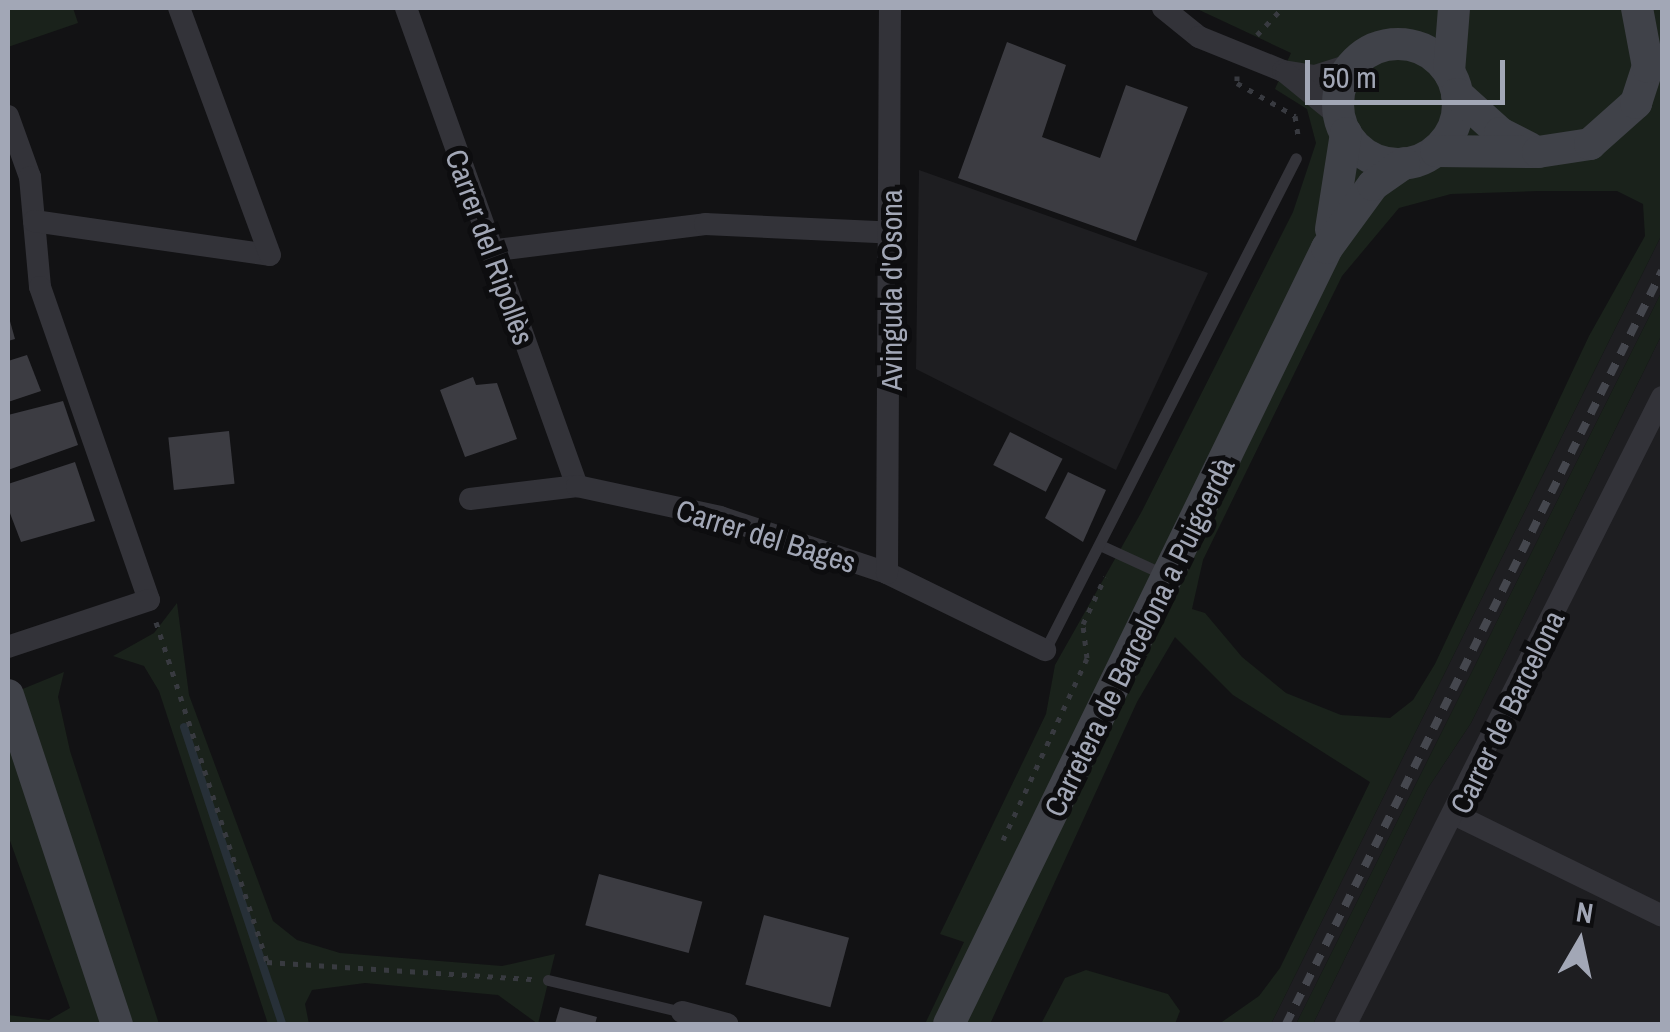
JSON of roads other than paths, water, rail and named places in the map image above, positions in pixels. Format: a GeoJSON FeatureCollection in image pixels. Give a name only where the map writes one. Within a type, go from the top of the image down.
{"type":"FeatureCollection","features":[{"type":"Feature","properties":{"kind":"street"},"geometry":{"type":"LineString","coordinates":[[34,221],[270,254],[179,8]]}},
{"type":"Feature","properties":{"kind":"street","name":"Carrer del Ripollès"},"geometry":{"type":"LineString","coordinates":[[406,8],[489,251],[577,486]]}},
{"type":"Feature","properties":{"kind":"street","name":"Avinguda d'Osona"},"geometry":{"type":"LineString","coordinates":[[887,573],[892,234],[890,8]]}},
{"type":"Feature","properties":{"kind":"street"},"geometry":{"type":"LineString","coordinates":[[1163,8],[1200,37],[1283,71],[1315,76],[1393,44],[1442,8]]}},
{"type":"Feature","properties":{"kind":"street"},"geometry":{"type":"LineString","coordinates":[[1436,151],[1455,125],[1454,8]]}},
{"type":"Feature","properties":{"kind":"street"},"geometry":{"type":"LineString","coordinates":[[1283,71],[1343,125],[1370,157],[1404,164],[1436,151],[1538,152],[1590,144],[1636,103],[1648,67],[1637,8]]}},
{"type":"Feature","properties":{"kind":"street"},"geometry":{"type":"LineString","coordinates":[[1393,44],[1424,50],[1500,133],[1538,152]]}},
{"type":"Feature","properties":{"kind":"street"},"geometry":{"type":"LineString","coordinates":[[1343,125],[1340,90],[1356,62]]}},
{"type":"Feature","properties":{"kind":"street"},"geometry":{"type":"LineString","coordinates":[[8,116],[30,177],[40,287],[149,600],[8,646]]}},
{"type":"Feature","properties":{"kind":"street","name":"Carretera de Barcelona a Puigcerdà"},"geometry":{"type":"LineString","coordinates":[[1326,248],[1343,125]]}},
{"type":"Feature","properties":{"kind":"street","name":"Carretera de Barcelona a Puigcerdà"},"geometry":{"type":"LineString","coordinates":[[949,1024],[1326,248],[1373,185],[1404,164]]}},
{"type":"Feature","properties":{"kind":"street"},"geometry":{"type":"LineString","coordinates":[[489,251],[705,224],[892,234]]}},
{"type":"Feature","properties":{"kind":"street","name":"Carrer de Barcelona"},"geometry":{"type":"LineString","coordinates":[[1346,1024],[1456,816],[1662,396]]}},
{"type":"Feature","properties":{"kind":"street","name":"Carrer del Bages"},"geometry":{"type":"LineString","coordinates":[[470,500],[577,486],[720,517],[887,573],[1045,650]]}},
{"type":"Feature","properties":{"kind":"street"},"geometry":{"type":"LineString","coordinates":[[8,696],[117,1024]]}},
{"type":"Feature","properties":{"kind":"street"},"geometry":{"type":"LineString","coordinates":[[1456,816],[1662,916]]}},
{"type":"Feature","properties":{"kind":"street"},"geometry":{"type":"LineString","coordinates":[[682,1012],[727,1024]]}},
{"type":"Feature","properties":{"kind":"lane"},"geometry":{"type":"LineString","coordinates":[[1045,650],[1100,550],[1296,158]]}},
{"type":"Feature","properties":{"kind":"lane"},"geometry":{"type":"LineString","coordinates":[[1100,550],[1169,577]]}},
{"type":"Feature","properties":{"kind":"lane"},"geometry":{"type":"LineString","coordinates":[[548,980],[682,1012]]}},
{"type":"Feature","properties":{"kind":"waterway"},"geometry":{"type":"LineString","coordinates":[[184,727],[282,1024]]}},
{"type":"Feature","properties":{"kind":"railway"},"geometry":{"type":"LineString","coordinates":[[1286,1024],[1662,271]]}}]}
